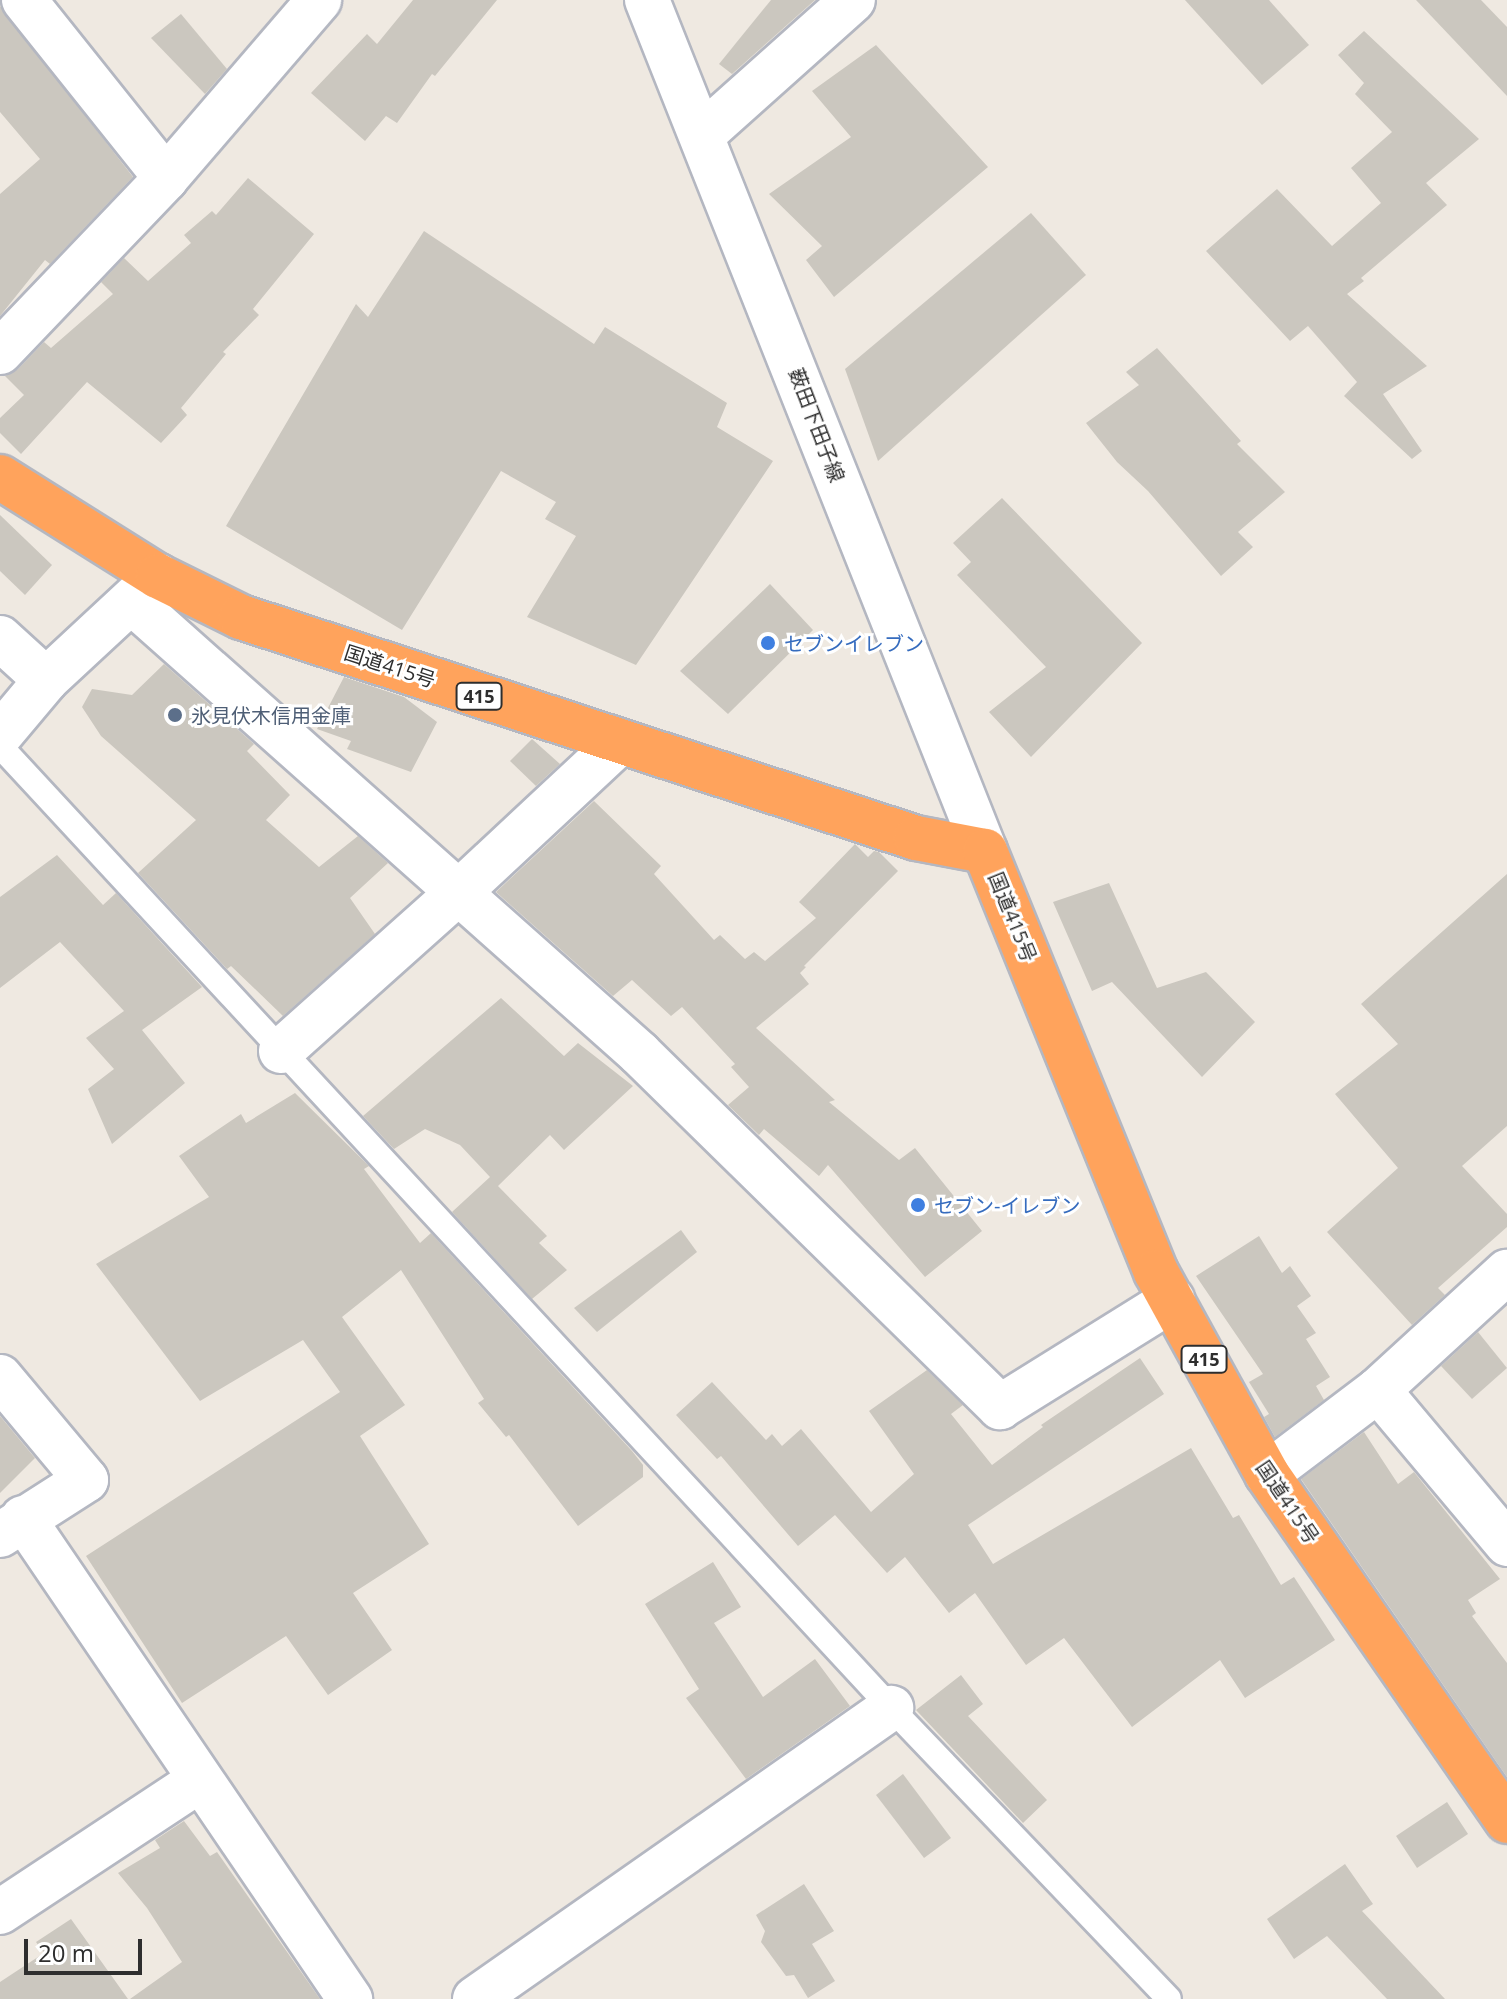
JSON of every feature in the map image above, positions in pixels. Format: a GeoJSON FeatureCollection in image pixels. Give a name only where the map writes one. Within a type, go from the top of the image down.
{"type":"FeatureCollection","features":[{"type":"Feature","properties":{"kind":"highway","name":"国道415号"},"geometry":{"type":"LineString","coordinates":[[0,477],[145,589],[241,617],[916,838],[985,851],[1156,1272],[1267,1474],[1507,1821]]}},
{"type":"Feature","properties":{"kind":"street"},"geometry":{"type":"LineString","coordinates":[[24,0],[166,178]]}},
{"type":"Feature","properties":{"kind":"street"},"geometry":{"type":"LineString","coordinates":[[0,352],[166,178],[319,0]]}},
{"type":"Feature","properties":{"kind":"street","name":"薮田下田子線"},"geometry":{"type":"LineString","coordinates":[[647,0],[703,134],[985,851]]}},
{"type":"Feature","properties":{"kind":"street"},"geometry":{"type":"LineString","coordinates":[[703,134],[853,0]]}},
{"type":"Feature","properties":{"kind":"street"},"geometry":{"type":"LineString","coordinates":[[0,735],[46,680],[145,589],[458,893],[639,1053],[1000,1407],[1172,1300]]}},
{"type":"Feature","properties":{"kind":"street"},"geometry":{"type":"LineString","coordinates":[[0,638],[46,680]]}},
{"type":"Feature","properties":{"kind":"street"},"geometry":{"type":"LineString","coordinates":[[281,1051],[458,893],[620,742]]}},
{"type":"Feature","properties":{"kind":"street"},"geometry":{"type":"LineString","coordinates":[[1267,1474],[1378,1390],[1507,1272]]}},
{"type":"Feature","properties":{"kind":"street"},"geometry":{"type":"LineString","coordinates":[[0,1377],[86,1480],[12,1526],[199,1781],[350,1999]]}},
{"type":"Feature","properties":{"kind":"street"},"geometry":{"type":"LineString","coordinates":[[1378,1390],[1507,1544]]}},
{"type":"Feature","properties":{"kind":"street"},"geometry":{"type":"LineString","coordinates":[[475,1999],[891,1708]]}},
{"type":"Feature","properties":{"kind":"street"},"geometry":{"type":"LineString","coordinates":[[0,1912],[199,1781]]}},
{"type":"Feature","properties":{"kind":"lane"},"geometry":{"type":"LineString","coordinates":[[0,746],[891,1708],[1169,1999]]}},
{"type":"Feature","properties":{"kind":"building"},"geometry":{"type":"Polygon","coordinates":[[[413,0],[497,0],[435,76],[432,74],[397,123],[386,116],[365,141],[311,93],[367,34],[377,44],[413,0]]]}},
{"type":"Feature","properties":{"kind":"building"},"geometry":{"type":"Polygon","coordinates":[[[771,0],[815,0],[732,74],[719,64],[771,0]]]}},
{"type":"Feature","properties":{"kind":"building"},"geometry":{"type":"Polygon","coordinates":[[[1185,0],[1269,0],[1309,45],[1262,85],[1185,0]]]}},
{"type":"Feature","properties":{"kind":"building"},"geometry":{"type":"Polygon","coordinates":[[[1416,0],[1481,0],[1507,27],[1507,96],[1416,0]]]}},
{"type":"Feature","properties":{"kind":"building"},"geometry":{"type":"Polygon","coordinates":[[[0,6],[133,177],[50,264],[45,260],[0,316],[0,194],[40,159],[0,112],[0,6]]]}},
{"type":"Feature","properties":{"kind":"building"},"geometry":{"type":"Polygon","coordinates":[[[181,14],[227,69],[205,94],[151,38],[181,14]]]}},
{"type":"Feature","properties":{"kind":"building"},"geometry":{"type":"Polygon","coordinates":[[[1364,31],[1479,139],[1426,183],[1447,205],[1361,278],[1364,281],[1347,294],[1427,366],[1383,394],[1422,451],[1412,459],[1344,396],[1357,382],[1308,326],[1290,341],[1206,251],[1277,189],[1332,246],[1381,203],[1351,168],[1392,132],[1355,94],[1364,83],[1338,55],[1364,31]]]}},
{"type":"Feature","properties":{"kind":"building"},"geometry":{"type":"Polygon","coordinates":[[[876,45],[988,167],[834,297],[806,260],[822,246],[769,194],[851,137],[812,91],[876,45]]]}},
{"type":"Feature","properties":{"kind":"building"},"geometry":{"type":"Polygon","coordinates":[[[248,178],[314,234],[253,309],[259,315],[223,352],[226,354],[181,408],[187,415],[161,443],[87,382],[21,454],[0,433],[0,418],[24,395],[5,376],[18,369],[44,342],[51,348],[113,294],[101,282],[124,258],[148,281],[191,243],[184,235],[212,211],[216,215],[248,178]]]}},
{"type":"Feature","properties":{"kind":"building"},"geometry":{"type":"Polygon","coordinates":[[[1031,213],[1086,275],[878,461],[845,369],[1031,213]]]}},
{"type":"Feature","properties":{"kind":"building"},"geometry":{"type":"Polygon","coordinates":[[[424,231],[594,344],[605,327],[727,403],[717,427],[773,461],[636,665],[527,617],[576,536],[545,519],[556,502],[501,471],[402,630],[226,526],[356,304],[368,317],[424,231]]]}},
{"type":"Feature","properties":{"kind":"building"},"geometry":{"type":"Polygon","coordinates":[[[1157,348],[1241,441],[1237,444],[1285,492],[1238,532],[1253,547],[1221,576],[1148,491],[1117,462],[1086,423],[1139,385],[1126,372],[1157,348]]]}},
{"type":"Feature","properties":{"kind":"building"},"geometry":{"type":"Polygon","coordinates":[[[1002,498],[1142,643],[1031,757],[989,712],[1046,667],[957,575],[971,562],[953,543],[1002,498]]]}},
{"type":"Feature","properties":{"kind":"building"},"geometry":{"type":"Polygon","coordinates":[[[0,515],[52,565],[25,595],[0,571],[0,515]]]}},
{"type":"Feature","properties":{"kind":"building"},"geometry":{"type":"Polygon","coordinates":[[[770,584],[813,630],[728,714],[680,671],[770,584]]]}},
{"type":"Feature","properties":{"kind":"building"},"geometry":{"type":"Polygon","coordinates":[[[164,664],[254,744],[247,751],[290,795],[266,820],[319,867],[358,836],[388,863],[350,898],[375,934],[283,1016],[231,966],[227,969],[138,873],[196,820],[101,736],[82,707],[92,689],[132,695],[164,664]]]}},
{"type":"Feature","properties":{"kind":"building"},"geometry":{"type":"Polygon","coordinates":[[[344,677],[404,697],[437,722],[411,772],[347,749],[351,741],[317,729],[344,677]]]}},
{"type":"Feature","properties":{"kind":"building"},"geometry":{"type":"Polygon","coordinates":[[[532,739],[560,764],[536,786],[510,761],[532,739]]]}},
{"type":"Feature","properties":{"kind":"building"},"geometry":{"type":"Polygon","coordinates":[[[594,801],[661,866],[654,874],[714,940],[720,935],[745,959],[754,952],[765,961],[816,918],[799,902],[855,844],[868,857],[874,851],[879,852],[898,871],[804,966],[800,973],[809,984],[756,1028],[835,1100],[829,1102],[899,1160],[915,1148],[982,1231],[925,1277],[828,1165],[819,1176],[764,1129],[759,1135],[728,1105],[749,1087],[731,1067],[735,1064],[682,1007],[671,1016],[632,980],[613,996],[496,892],[594,801]]]}},
{"type":"Feature","properties":{"kind":"building"},"geometry":{"type":"Polygon","coordinates":[[[57,855],[103,905],[116,893],[202,987],[142,1030],[185,1083],[112,1144],[88,1089],[114,1069],[86,1038],[124,1011],[60,942],[0,988],[0,897],[57,855]]]}},
{"type":"Feature","properties":{"kind":"building"},"geometry":{"type":"Polygon","coordinates":[[[1507,874],[1507,1126],[1462,1166],[1507,1214],[1507,1227],[1438,1288],[1445,1295],[1412,1325],[1327,1232],[1398,1168],[1335,1094],[1398,1044],[1361,1004],[1507,874]]]}},
{"type":"Feature","properties":{"kind":"building"},"geometry":{"type":"Polygon","coordinates":[[[1109,883],[1157,988],[1206,972],[1255,1022],[1202,1077],[1112,982],[1092,991],[1053,902],[1109,883]]]}},
{"type":"Feature","properties":{"kind":"building"},"geometry":{"type":"Polygon","coordinates":[[[501,998],[564,1056],[578,1043],[633,1086],[564,1150],[550,1135],[498,1186],[547,1236],[539,1243],[567,1270],[532,1299],[452,1212],[490,1177],[460,1145],[425,1129],[394,1149],[363,1116],[501,998]]]}},
{"type":"Feature","properties":{"kind":"building"},"geometry":{"type":"Polygon","coordinates":[[[295,1093],[369,1166],[364,1169],[420,1243],[431,1233],[632,1451],[643,1465],[643,1477],[578,1526],[509,1435],[506,1437],[478,1403],[484,1399],[401,1270],[342,1317],[405,1405],[360,1436],[429,1544],[353,1593],[392,1650],[328,1695],[286,1636],[182,1703],[86,1556],[340,1392],[303,1340],[200,1401],[96,1264],[209,1197],[179,1156],[241,1114],[246,1123],[295,1093]]]}},
{"type":"Feature","properties":{"kind":"building"},"geometry":{"type":"Polygon","coordinates":[[[681,1230],[697,1252],[597,1332],[574,1308],[681,1230]]]}},
{"type":"Feature","properties":{"kind":"building"},"geometry":{"type":"Polygon","coordinates":[[[1259,1236],[1282,1273],[1290,1266],[1311,1296],[1297,1306],[1316,1333],[1306,1339],[1330,1377],[1316,1386],[1324,1400],[1275,1437],[1264,1417],[1269,1414],[1249,1382],[1263,1374],[1196,1276],[1259,1236]]]}},
{"type":"Feature","properties":{"kind":"building"},"geometry":{"type":"Polygon","coordinates":[[[1478,1332],[1507,1368],[1472,1399],[1441,1366],[1478,1332]]]}},
{"type":"Feature","properties":{"kind":"building"},"geometry":{"type":"Polygon","coordinates":[[[1140,1358],[1164,1394],[968,1525],[993,1564],[1191,1448],[1233,1518],[1239,1515],[1281,1585],[1294,1577],[1335,1640],[1245,1698],[1220,1660],[1132,1727],[1064,1638],[1026,1665],[975,1593],[949,1613],[905,1557],[887,1573],[835,1515],[798,1546],[721,1456],[717,1459],[676,1415],[712,1382],[766,1440],[772,1434],[782,1446],[801,1429],[871,1512],[914,1474],[869,1411],[927,1370],[963,1405],[951,1414],[992,1465],[1043,1427],[1041,1425],[1140,1358]]]}},
{"type":"Feature","properties":{"kind":"building"},"geometry":{"type":"Polygon","coordinates":[[[0,1416],[35,1458],[0,1493],[0,1416]]]}},
{"type":"Feature","properties":{"kind":"building"},"geometry":{"type":"Polygon","coordinates":[[[1364,1432],[1398,1484],[1414,1472],[1500,1579],[1468,1600],[1476,1613],[1472,1616],[1507,1663],[1507,1777],[1301,1479],[1364,1432]]]}},
{"type":"Feature","properties":{"kind":"building"},"geometry":{"type":"Polygon","coordinates":[[[713,1562],[741,1607],[714,1623],[763,1697],[815,1659],[850,1706],[746,1779],[686,1698],[699,1689],[645,1604],[713,1562]]]}},
{"type":"Feature","properties":{"kind":"building"},"geometry":{"type":"Polygon","coordinates":[[[961,1675],[983,1704],[968,1716],[1047,1800],[1023,1823],[916,1710],[961,1675]]]}},
{"type":"Feature","properties":{"kind":"building"},"geometry":{"type":"Polygon","coordinates":[[[903,1774],[951,1838],[924,1858],[876,1795],[903,1774]]]}},
{"type":"Feature","properties":{"kind":"building"},"geometry":{"type":"Polygon","coordinates":[[[1447,1802],[1468,1834],[1417,1868],[1396,1836],[1447,1802]]]}},
{"type":"Feature","properties":{"kind":"building"},"geometry":{"type":"Polygon","coordinates":[[[184,1821],[210,1856],[217,1852],[320,1999],[130,1999],[182,1962],[147,1908],[118,1873],[160,1848],[155,1840],[184,1821]]]}},
{"type":"Feature","properties":{"kind":"building"},"geometry":{"type":"Polygon","coordinates":[[[1345,1864],[1373,1904],[1362,1911],[1445,1999],[1387,1999],[1327,1936],[1294,1959],[1267,1919],[1345,1864]]]}},
{"type":"Feature","properties":{"kind":"building"},"geometry":{"type":"Polygon","coordinates":[[[804,1884],[834,1931],[812,1944],[835,1981],[808,1998],[794,1975],[786,1976],[761,1942],[765,1931],[756,1915],[804,1884]]]}},
{"type":"Feature","properties":{"kind":"building"},"geometry":{"type":"Polygon","coordinates":[[[71,1919],[128,1999],[0,1999],[0,1982],[44,1953],[36,1942],[71,1919]]]}},
{"type":"Feature","properties":{"kind":"place","name":"セブンイレブン"},"geometry":{"type":"Point","coordinates":[768,643]}},
{"type":"Feature","properties":{"kind":"place","name":"氷見伏木信用金庫"},"geometry":{"type":"Point","coordinates":[175,715]}},
{"type":"Feature","properties":{"kind":"place","name":"セブン-イレブン"},"geometry":{"type":"Point","coordinates":[918,1205]}}]}
